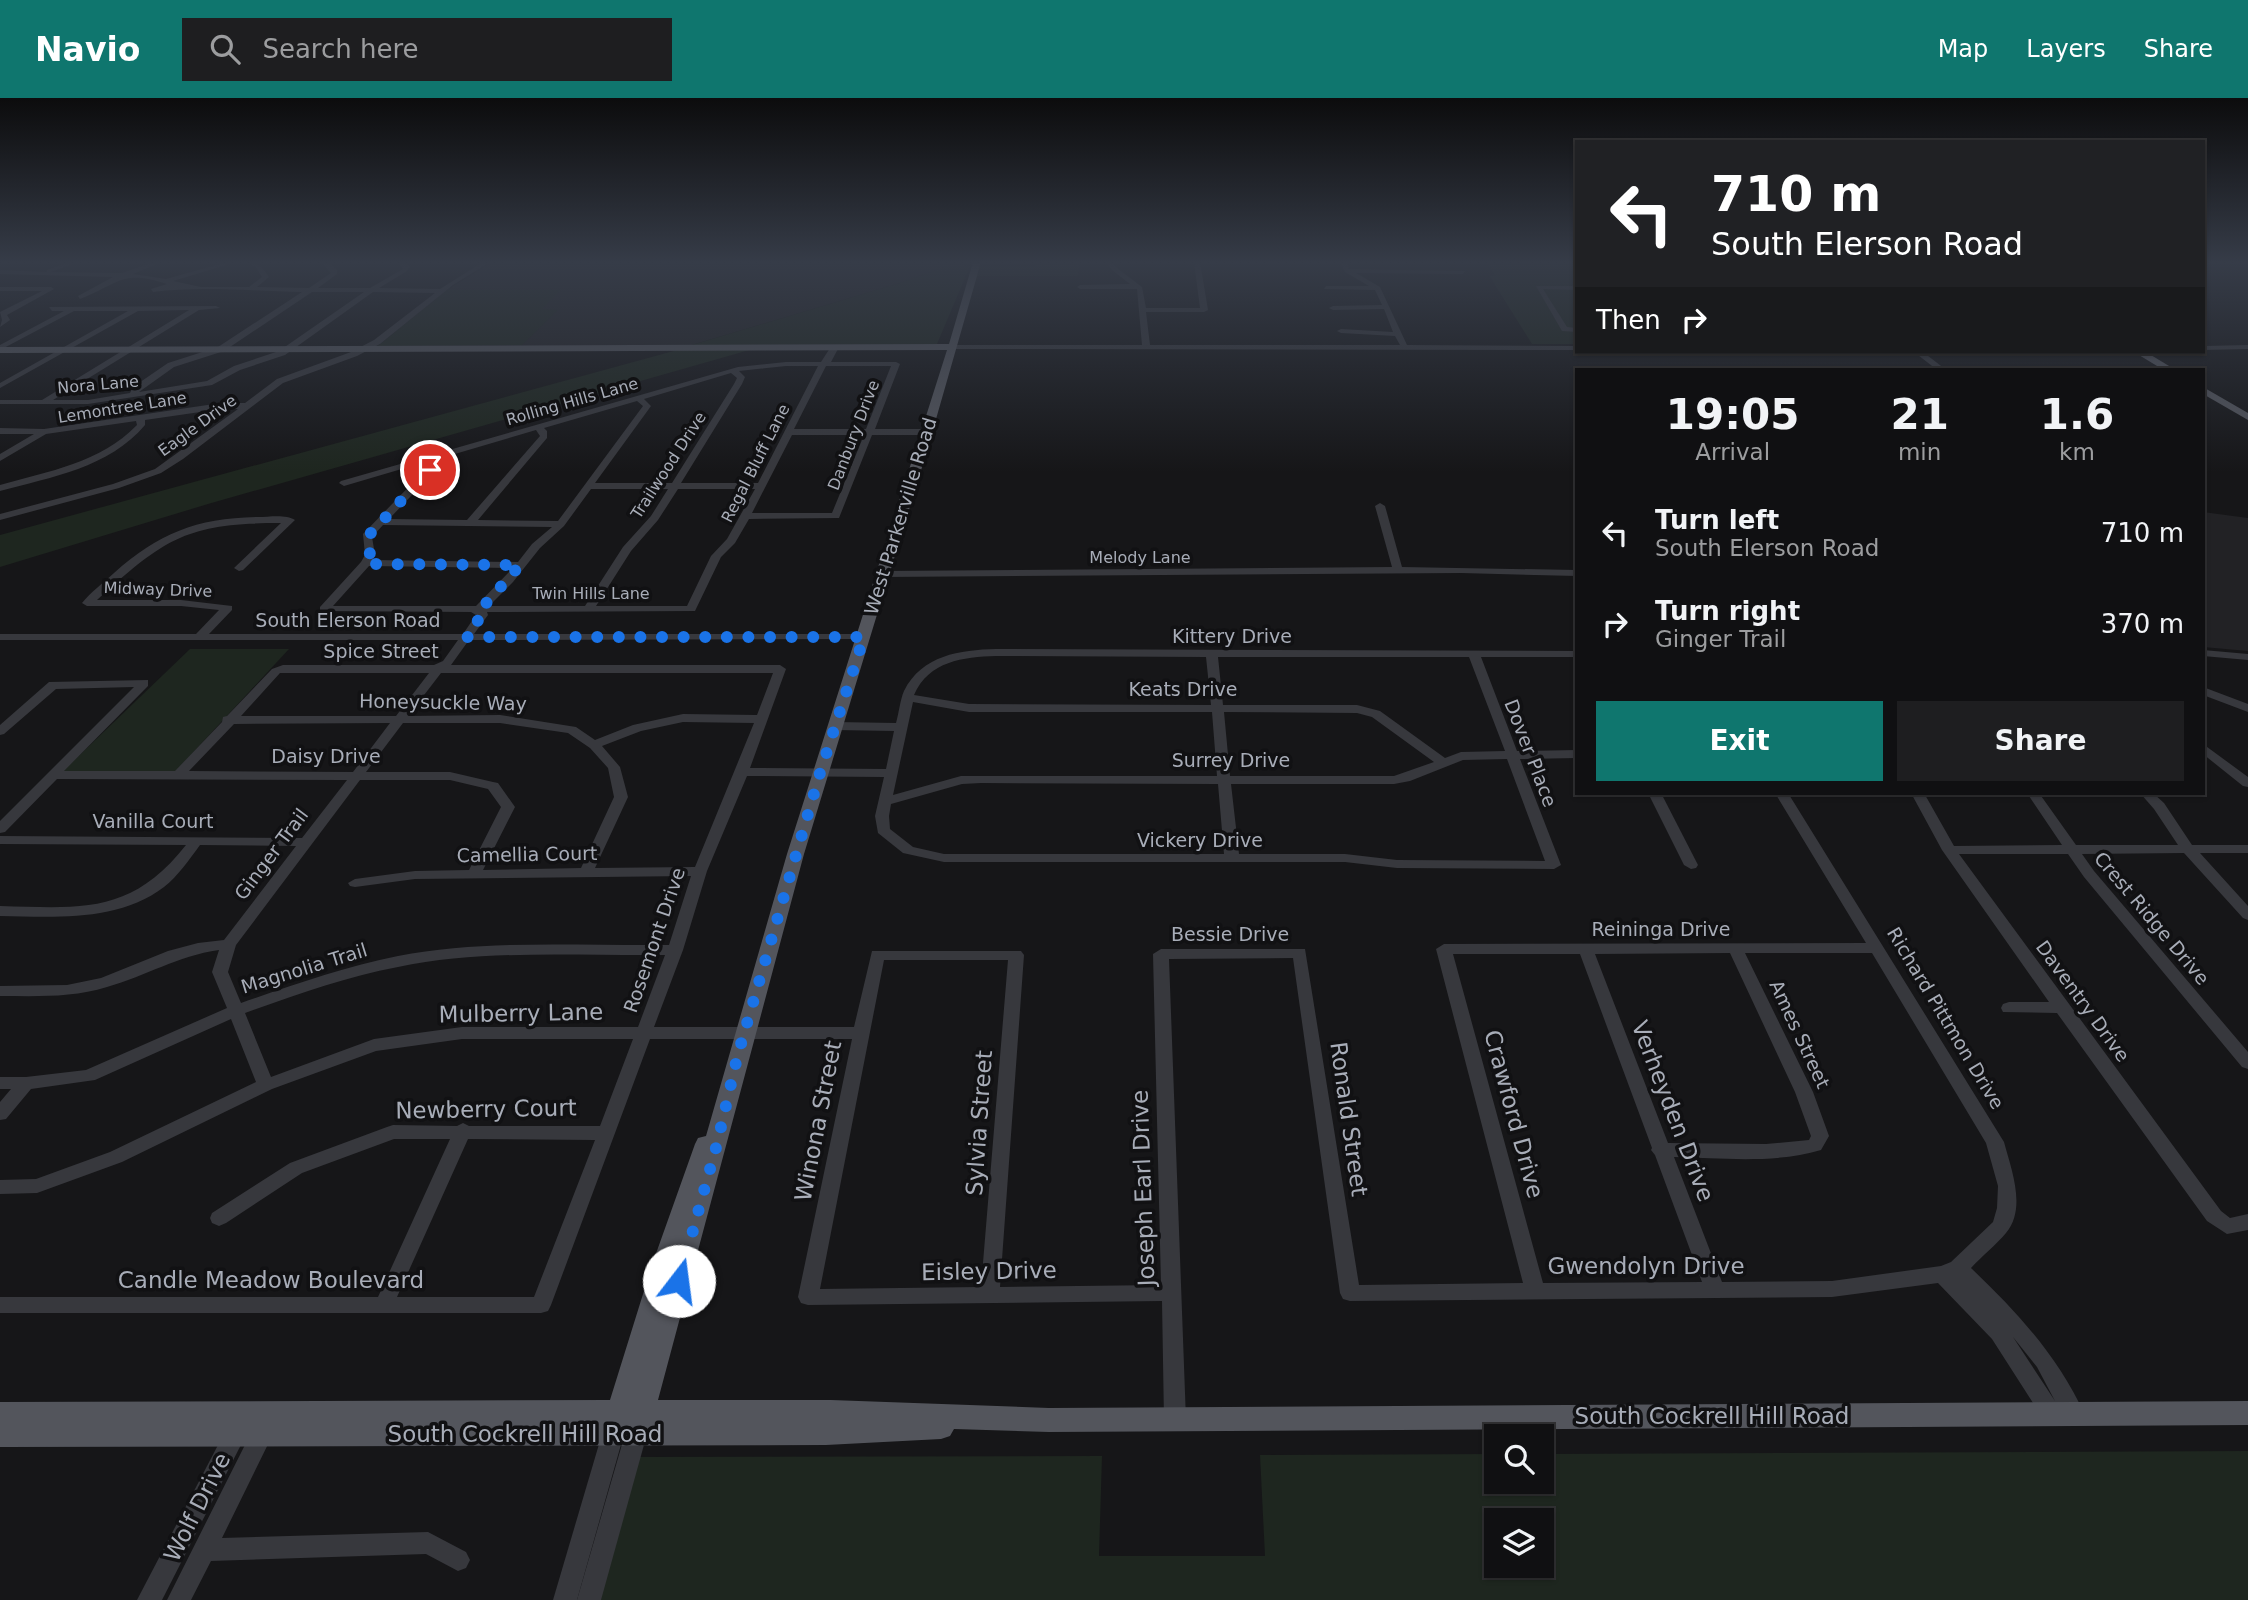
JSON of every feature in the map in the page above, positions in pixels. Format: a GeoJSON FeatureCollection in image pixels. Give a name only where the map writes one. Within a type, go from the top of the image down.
{"type":"FeatureCollection","features":[{"type":"Feature","properties":{"kind":"main road","name":"West Parkerville Road"},"geometry":{"type":"LineString","coordinates":[[628,1424],[665,1262],[706,1144],[727,1093],[820,773],[956,332]]}},
{"type":"Feature","properties":{"kind":"main road"},"geometry":{"type":"LineString","coordinates":[[0,349],[951,347]]}},
{"type":"Feature","properties":{"kind":"main road"},"geometry":{"type":"LineString","coordinates":[[2143,354],[2167,368]]}},
{"type":"Feature","properties":{"kind":"main road"},"geometry":{"type":"LineString","coordinates":[[2205,391],[2248,417]]}},
{"type":"Feature","properties":{"kind":"main road","name":"South Cockrell Hill Road"},"geometry":{"type":"LineString","coordinates":[[0,1435],[253,1425],[628,1424],[826,1433],[1049,1420],[2248,1413]]}},
{"type":"Feature","properties":{"kind":"main road","name":"South Cockrell Hill Road"},"geometry":{"type":"LineString","coordinates":[[0,1414],[253,1425]]}},
{"type":"Feature","properties":{"kind":"street"},"geometry":{"type":"LineString","coordinates":[[0,349],[31,332]]}},
{"type":"Feature","properties":{"kind":"street"},"geometry":{"type":"LineString","coordinates":[[0,386],[94,332]]}},
{"type":"Feature","properties":{"kind":"street"},"geometry":{"type":"LineString","coordinates":[[43,402],[158,332]]}},
{"type":"Feature","properties":{"kind":"street"},"geometry":{"type":"LineString","coordinates":[[133,396],[136,389],[171,365],[221,349],[247,332]]}},
{"type":"Feature","properties":{"kind":"street","name":"Nora Lane"},"geometry":{"type":"LineString","coordinates":[[0,402],[89,402],[209,383],[237,368],[289,349],[312,332]]}},
{"type":"Feature","properties":{"kind":"street","name":"Eagle Drive"},"geometry":{"type":"LineString","coordinates":[[362,348],[365,342],[378,332]]}},
{"type":"Feature","properties":{"kind":"street","name":"Eagle Drive"},"geometry":{"type":"LineString","coordinates":[[2,514],[116,486],[158,471],[280,381],[354,354],[390,332]]}},
{"type":"Feature","properties":{"kind":"street"},"geometry":{"type":"LineString","coordinates":[[1144,332],[1146,347]]}},
{"type":"Feature","properties":{"kind":"street"},"geometry":{"type":"LineString","coordinates":[[1362,332],[1398,334],[1404,347]]}},
{"type":"Feature","properties":{"kind":"street","name":"Regal Bluff Lane"},"geometry":{"type":"LineString","coordinates":[[691,609],[716,556],[731,541],[747,516],[823,364],[828,361],[831,347]]}},
{"type":"Feature","properties":{"kind":"street"},"geometry":{"type":"LineString","coordinates":[[951,347],[1575,348]]}},
{"type":"Feature","properties":{"kind":"street"},"geometry":{"type":"LineString","coordinates":[[2205,348],[2248,348]]}},
{"type":"Feature","properties":{"kind":"street"},"geometry":{"type":"LineString","coordinates":[[1921,354],[1940,368]]}},
{"type":"Feature","properties":{"kind":"street","name":"Rolling Hills Lane"},"geometry":{"type":"LineString","coordinates":[[344,483],[733,371],[764,365],[896,364]]}},
{"type":"Feature","properties":{"kind":"street","name":"Danbury Drive"},"geometry":{"type":"LineString","coordinates":[[747,516],[836,516],[896,364]]}},
{"type":"Feature","properties":{"kind":"street","name":"Trailwood Drive"},"geometry":{"type":"LineString","coordinates":[[587,609],[616,565],[649,526],[738,384],[741,377],[733,371]]}},
{"type":"Feature","properties":{"kind":"street","name":"Ginger Trail"},"geometry":{"type":"LineString","coordinates":[[265,1085],[220,972],[229,944],[354,775],[438,668],[447,663],[460,637],[482,615],[481,609],[536,546],[561,524],[646,406],[639,398]]}},
{"type":"Feature","properties":{"kind":"street","name":"Lemontree Lane"},"geometry":{"type":"LineString","coordinates":[[0,431],[44,432],[221,406],[247,406]]}},
{"type":"Feature","properties":{"kind":"street"},"geometry":{"type":"LineString","coordinates":[[0,488],[97,458],[134,434],[141,425],[139,418]]}},
{"type":"Feature","properties":{"kind":"street"},"geometry":{"type":"LineString","coordinates":[[469,524],[544,436],[543,431],[537,427]]}},
{"type":"Feature","properties":{"kind":"street"},"geometry":{"type":"LineString","coordinates":[[0,458],[44,432]]}},
{"type":"Feature","properties":{"kind":"street"},"geometry":{"type":"LineString","coordinates":[[789,432],[925,432]]}},
{"type":"Feature","properties":{"kind":"street"},"geometry":{"type":"LineString","coordinates":[[424,460],[431,465],[430,470],[368,536],[370,555],[366,564],[520,565]]}},
{"type":"Feature","properties":{"kind":"street"},"geometry":{"type":"LineString","coordinates":[[589,486],[762,486]]}},
{"type":"Feature","properties":{"kind":"street"},"geometry":{"type":"LineString","coordinates":[[1380,506],[1398,570]]}},
{"type":"Feature","properties":{"kind":"street","name":"Midway Drive"},"geometry":{"type":"LineString","coordinates":[[198,638],[228,608],[181,603],[87,603],[158,544],[194,528],[237,520],[290,520],[239,568]]}},
{"type":"Feature","properties":{"kind":"street"},"geometry":{"type":"LineString","coordinates":[[381,522],[561,524]]}},
{"type":"Feature","properties":{"kind":"street","name":"Twin Hills Lane"},"geometry":{"type":"LineString","coordinates":[[366,564],[324,608],[691,609]]}},
{"type":"Feature","properties":{"kind":"street","name":"Melody Lane"},"geometry":{"type":"LineString","coordinates":[[883,573],[1398,570],[1575,573]]}},
{"type":"Feature","properties":{"kind":"street","name":"South Elerson Road"},"geometry":{"type":"LineString","coordinates":[[1,638],[864,637]]}},
{"type":"Feature","properties":{"kind":"street","name":"Kittery Drive"},"geometry":{"type":"LineString","coordinates":[[884,802],[914,680],[927,667],[948,658],[980,653],[1575,654]]}},
{"type":"Feature","properties":{"kind":"street"},"geometry":{"type":"LineString","coordinates":[[2205,653],[2248,657]]}},
{"type":"Feature","properties":{"kind":"street"},"geometry":{"type":"LineString","coordinates":[[1212,654],[1232,859]]}},
{"type":"Feature","properties":{"kind":"street","name":"Dover Place"},"geometry":{"type":"LineString","coordinates":[[1474,654],[1554,865]]}},
{"type":"Feature","properties":{"kind":"street","name":"Spice Street"},"geometry":{"type":"LineString","coordinates":[[227,720],[276,671],[438,668],[780,669]]}},
{"type":"Feature","properties":{"kind":"street","name":"Rosemont Drive"},"geometry":{"type":"LineString","coordinates":[[541,1305],[675,950],[701,871],[742,772],[780,669]]}},
{"type":"Feature","properties":{"kind":"street"},"geometry":{"type":"LineString","coordinates":[[0,732],[53,685],[144,682],[0,829]]}},
{"type":"Feature","properties":{"kind":"street"},"geometry":{"type":"LineString","coordinates":[[2205,692],[2248,708]]}},
{"type":"Feature","properties":{"kind":"street","name":"Keats Drive"},"geometry":{"type":"LineString","coordinates":[[908,698],[969,708],[1367,710],[1444,762]]}},
{"type":"Feature","properties":{"kind":"street"},"geometry":{"type":"LineString","coordinates":[[594,746],[637,728],[683,718],[762,719]]}},
{"type":"Feature","properties":{"kind":"street"},"geometry":{"type":"LineString","coordinates":[[178,776],[227,720]]}},
{"type":"Feature","properties":{"kind":"street","name":"Honeysuckle Way"},"geometry":{"type":"LineString","coordinates":[[227,720],[526,722],[572,730],[594,746],[614,767],[621,797],[587,872]]}},
{"type":"Feature","properties":{"kind":"street"},"geometry":{"type":"LineString","coordinates":[[835,726],[902,727]]}},
{"type":"Feature","properties":{"kind":"street"},"geometry":{"type":"LineString","coordinates":[[2205,750],[2248,783]]}},
{"type":"Feature","properties":{"kind":"street","name":"Surrey Drive"},"geometry":{"type":"LineString","coordinates":[[884,802],[961,780],[1394,780],[1444,762],[1478,754],[1575,754]]}},
{"type":"Feature","properties":{"kind":"street"},"geometry":{"type":"LineString","coordinates":[[742,772],[890,773]]}},
{"type":"Feature","properties":{"kind":"street","name":"Daisy Drive"},"geometry":{"type":"LineString","coordinates":[[55,775],[450,776],[493,786],[508,807],[474,874]]}},
{"type":"Feature","properties":{"kind":"street"},"geometry":{"type":"LineString","coordinates":[[1655,795],[1691,865]]}},
{"type":"Feature","properties":{"kind":"street","name":"Richard Pittmon Drive"},"geometry":{"type":"LineString","coordinates":[[1783,795],[1979,1113],[2002,1160],[2007,1186],[2001,1226],[1950,1271]]}},
{"type":"Feature","properties":{"kind":"street","name":"Daventry Drive"},"geometry":{"type":"LineString","coordinates":[[1919,795],[1949,850],[2214,1216],[2227,1226],[2248,1222]]}},
{"type":"Feature","properties":{"kind":"street","name":"Crest Ridge Drive"},"geometry":{"type":"LineString","coordinates":[[2034,795],[2070,850],[2248,1063]]}},
{"type":"Feature","properties":{"kind":"street"},"geometry":{"type":"LineString","coordinates":[[2148,795],[2159,806],[2188,849],[2248,915]]}},
{"type":"Feature","properties":{"kind":"street","name":"Vickery Drive"},"geometry":{"type":"LineString","coordinates":[[884,802],[883,830],[908,850],[928,856],[975,859],[1345,858],[1397,864],[1554,865]]}},
{"type":"Feature","properties":{"kind":"street","name":"Vanilla Court"},"geometry":{"type":"LineString","coordinates":[[0,840],[305,842]]}},
{"type":"Feature","properties":{"kind":"street"},"geometry":{"type":"LineString","coordinates":[[0,911],[97,910],[125,901],[157,885],[197,840]]}},
{"type":"Feature","properties":{"kind":"street"},"geometry":{"type":"LineString","coordinates":[[1949,850],[2248,849]]}},
{"type":"Feature","properties":{"kind":"street","name":"Camellia Court"},"geometry":{"type":"LineString","coordinates":[[355,883],[415,875],[701,871]]}},
{"type":"Feature","properties":{"kind":"street"},"geometry":{"type":"LineString","coordinates":[[0,992],[48,992],[104,983],[173,955],[229,944]]}},
{"type":"Feature","properties":{"kind":"street","name":"Ames Street"},"geometry":{"type":"LineString","coordinates":[[1660,1150],[1783,1149],[1815,1145],[1819,1141],[1820,1136],[1808,1101],[1735,948]]}},
{"type":"Feature","properties":{"kind":"street","name":"Reininga Drive"},"geometry":{"type":"LineString","coordinates":[[1444,949],[1878,948]]}},
{"type":"Feature","properties":{"kind":"street","name":"Crawford Drive"},"geometry":{"type":"LineString","coordinates":[[1444,949],[1535,1291]]}},
{"type":"Feature","properties":{"kind":"street","name":"Verheyden Drive"},"geometry":{"type":"LineString","coordinates":[[1586,949],[1715,1290]]}},
{"type":"Feature","properties":{"kind":"street","name":"Magnolia Trail"},"geometry":{"type":"LineString","coordinates":[[0,1083],[89,1076],[234,1011],[331,977],[400,961],[470,952],[675,950]]}},
{"type":"Feature","properties":{"kind":"street","name":"Bessie Drive"},"geometry":{"type":"LineString","coordinates":[[1161,954],[1300,953]]}},
{"type":"Feature","properties":{"kind":"street","name":"Ronald Street"},"geometry":{"type":"LineString","coordinates":[[1300,953],[1350,1293]]}},
{"type":"Feature","properties":{"kind":"street","name":"Joseph Earl Drive"},"geometry":{"type":"LineString","coordinates":[[1161,954],[1175,1420]]}},
{"type":"Feature","properties":{"kind":"street","name":"Winona Street"},"geometry":{"type":"LineString","coordinates":[[808,1297],[877,955],[1016,955]]}},
{"type":"Feature","properties":{"kind":"street","name":"Sylvia Street"},"geometry":{"type":"LineString","coordinates":[[990,1295],[1016,955]]}},
{"type":"Feature","properties":{"kind":"street"},"geometry":{"type":"LineString","coordinates":[[2009,1007],[2062,1007]]}},
{"type":"Feature","properties":{"kind":"street","name":"Mulberry Lane"},"geometry":{"type":"LineString","coordinates":[[0,1187],[37,1186],[116,1157],[265,1085],[374,1045],[461,1033],[861,1033]]}},
{"type":"Feature","properties":{"kind":"street"},"geometry":{"type":"LineString","coordinates":[[0,1114],[26,1083]]}},
{"type":"Feature","properties":{"kind":"street"},"geometry":{"type":"LineString","coordinates":[[384,1304],[463,1130]]}},
{"type":"Feature","properties":{"kind":"street","name":"Newberry Court"},"geometry":{"type":"LineString","coordinates":[[219,1218],[296,1168],[393,1132],[463,1130],[606,1133]]}},
{"type":"Feature","properties":{"kind":"street"},"geometry":{"type":"LineString","coordinates":[[1950,1271],[2062,1414]]}},
{"type":"Feature","properties":{"kind":"street","name":"Gwendolyn Drive"},"geometry":{"type":"LineString","coordinates":[[1350,1293],[1832,1289],[1950,1271]]}},
{"type":"Feature","properties":{"kind":"street","name":"Eisley Drive"},"geometry":{"type":"LineString","coordinates":[[808,1297],[1171,1293]]}},
{"type":"Feature","properties":{"kind":"street","name":"Candle Meadow Boulevard"},"geometry":{"type":"LineString","coordinates":[[0,1305],[541,1305]]}},
{"type":"Feature","properties":{"kind":"street","name":"West Parkerville Road"},"geometry":{"type":"LineString","coordinates":[[565,1600],[628,1424]]}},
{"type":"Feature","properties":{"kind":"street","name":"West Parkerville Road"},"geometry":{"type":"LineString","coordinates":[[589,1600],[628,1424]]}},
{"type":"Feature","properties":{"kind":"street","name":"Wolf Drive"},"geometry":{"type":"LineString","coordinates":[[179,1600],[204,1550],[253,1425]]}},
{"type":"Feature","properties":{"kind":"street","name":"Wolf Drive"},"geometry":{"type":"LineString","coordinates":[[149,1600],[253,1425]]}},
{"type":"Feature","properties":{"kind":"street"},"geometry":{"type":"LineString","coordinates":[[204,1550],[428,1543],[458,1560]]}},
{"type":"Feature","properties":{"kind":"shaded area"},"geometry":{"type":"Polygon","coordinates":[[[395,332],[735,332],[692,345],[378,346],[395,332]]]}},
{"type":"Feature","properties":{"kind":"shaded area"},"geometry":{"type":"Polygon","coordinates":[[[395,332],[535,332],[522,345],[378,346],[395,332]]]}},
{"type":"Feature","properties":{"kind":"shaded area"},"geometry":{"type":"Polygon","coordinates":[[[735,332],[942,332],[937,344],[692,345],[735,332]]]}},
{"type":"Feature","properties":{"kind":"shaded area"},"geometry":{"type":"Polygon","coordinates":[[[1525,332],[1575,332],[1575,344],[1532,344],[1525,332]]]}},
{"type":"Feature","properties":{"kind":"shaded area"},"geometry":{"type":"Polygon","coordinates":[[[681,349],[753,349],[208,504],[0,567],[0,535],[681,349]]]}},
{"type":"Feature","properties":{"kind":"shaded area"},"geometry":{"type":"Polygon","coordinates":[[[2205,512],[2248,518],[2248,651],[2205,647],[2205,512]]]}},
{"type":"Feature","properties":{"kind":"shaded area"},"geometry":{"type":"Polygon","coordinates":[[[190,649],[289,649],[174,773],[61,773],[190,649]]]}},
{"type":"Feature","properties":{"kind":"shaded area"},"geometry":{"type":"Polygon","coordinates":[[[2248,1451],[2248,1600],[593,1600],[634,1457],[1102,1456],[1099,1556],[1265,1556],[1260,1455],[1484,1454],[1484,1494],[1554,1494],[1554,1454],[2248,1451]]]}},
{"type":"Feature","properties":{"kind":"route"},"geometry":{"type":"LineString","coordinates":[[430,470],[368,536],[370,555],[366,564],[520,565],[481,609],[482,615],[466,637],[864,637],[820,773],[738,1054],[717,1144],[679,1281]]}}]}
